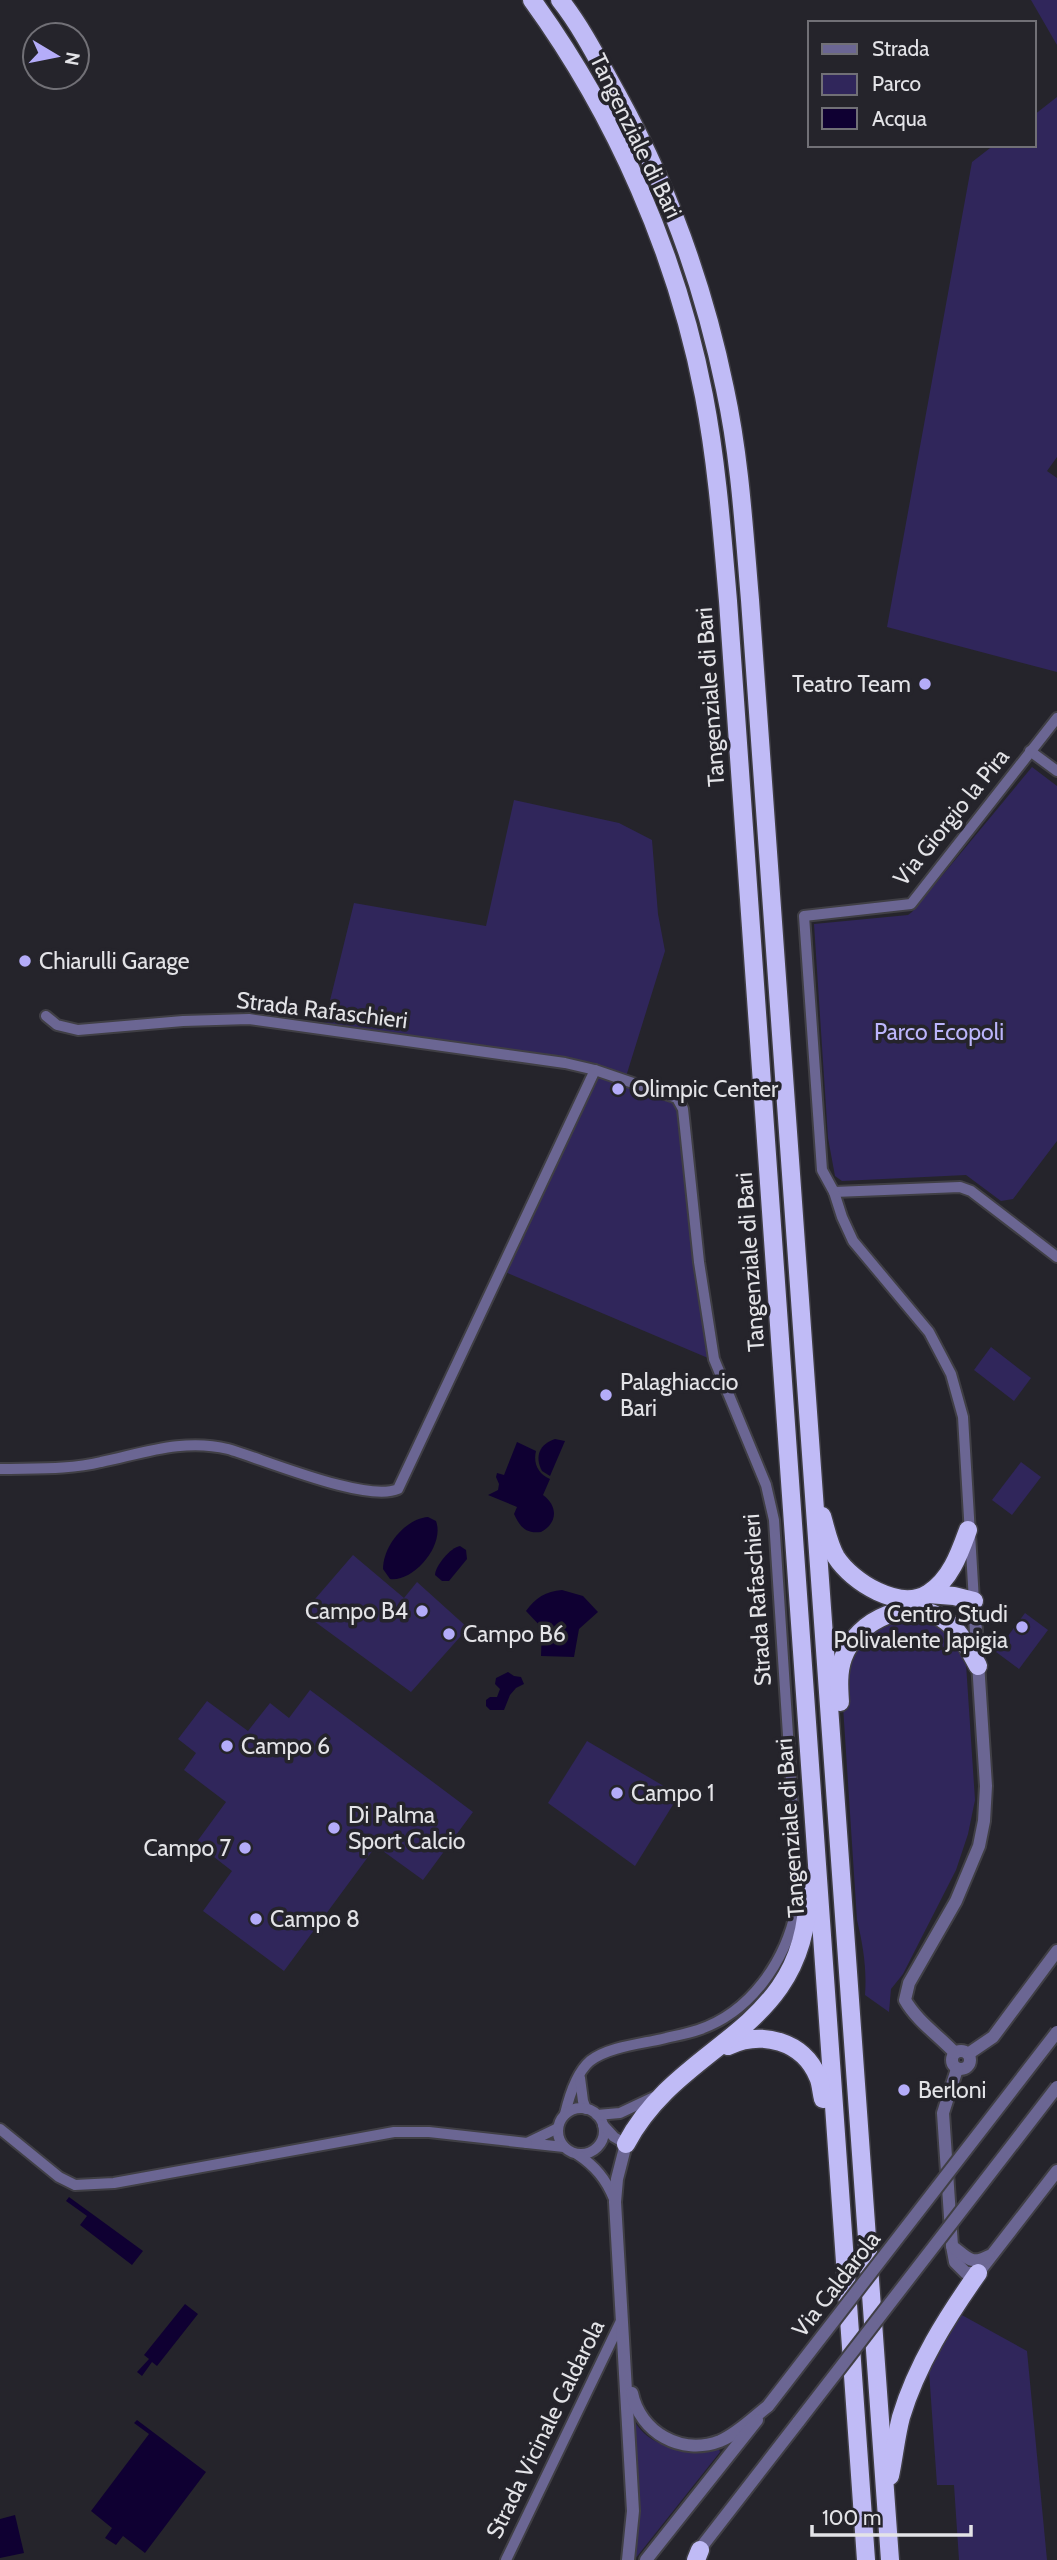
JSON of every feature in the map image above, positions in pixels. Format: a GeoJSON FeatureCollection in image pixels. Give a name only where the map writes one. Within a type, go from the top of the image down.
{"type":"FeatureCollection","features":[{"type":"Feature","properties":{"kind":"highway","name":"Tangenziale di Bari"},"geometry":{"type":"LineString","coordinates":[[531,0],[565,49],[612,132],[656,231],[690,340],[713,450],[728,601],[866,2560]]}},
{"type":"Feature","properties":{"kind":"highway","name":"Tangenziale di Bari"},"geometry":{"type":"LineString","coordinates":[[560,0],[603,69],[656,173],[697,280],[726,391],[742,506],[890,2560]]}},
{"type":"Feature","properties":{"kind":"highway"},"geometry":{"type":"LineString","coordinates":[[813,1491],[835,1555],[850,1574],[872,1589],[892,1597],[911,1598],[928,1594],[974,1601]]}},
{"type":"Feature","properties":{"kind":"highway"},"geometry":{"type":"LineString","coordinates":[[928,1594],[953,1566],[968,1530]]}},
{"type":"Feature","properties":{"kind":"highway"},"geometry":{"type":"LineString","coordinates":[[836,1807],[841,1740],[839,1676],[842,1658],[851,1641],[861,1630],[879,1618],[899,1611],[935,1614],[957,1612],[974,1601]]}},
{"type":"Feature","properties":{"kind":"highway"},"geometry":{"type":"LineString","coordinates":[[935,1614],[948,1622],[978,1666]]}},
{"type":"Feature","properties":{"kind":"highway"},"geometry":{"type":"LineString","coordinates":[[626,2144],[643,2116],[669,2089],[746,2026],[777,1993],[796,1956],[807,1924],[807,1869],[814,1808]]}},
{"type":"Feature","properties":{"kind":"highway"},"geometry":{"type":"LineString","coordinates":[[715,2051],[735,2043],[769,2038],[794,2048],[808,2060],[819,2077],[828,2160],[838,2177]]}},
{"type":"Feature","properties":{"kind":"highway"},"geometry":{"type":"LineString","coordinates":[[886,2500],[901,2417],[923,2362],[945,2320],[978,2273]]}},
{"type":"Feature","properties":{"kind":"highway"},"geometry":{"type":"LineString","coordinates":[[859,2560],[862,2510]]}},
{"type":"Feature","properties":{"kind":"street","name":"Via Giorgio la Pira"},"geometry":{"type":"LineString","coordinates":[[834,1192],[822,1170],[804,916],[911,904],[1057,718]]}},
{"type":"Feature","properties":{"kind":"street"},"geometry":{"type":"LineString","coordinates":[[1030,751],[1057,771]]}},
{"type":"Feature","properties":{"kind":"street","name":"Strada Rafaschieri"},"geometry":{"type":"LineString","coordinates":[[46,1016],[57,1025],[78,1030],[221,1019],[261,1020],[565,1063],[595,1070],[677,1098],[683,1109],[699,1262],[714,1359],[766,1485],[774,1520],[797,1873],[796,1908],[790,1933],[771,1971],[745,2003],[700,2030],[600,2056],[589,2062],[581,2073]]}},
{"type":"Feature","properties":{"kind":"street"},"geometry":{"type":"LineString","coordinates":[[0,1469],[83,1465],[176,1445],[199,1445],[226,1449],[284,1470],[364,1489],[385,1493],[398,1489],[595,1070]]}},
{"type":"Feature","properties":{"kind":"street"},"geometry":{"type":"LineString","coordinates":[[962,2054],[913,2014],[905,2000],[909,1983],[961,1890],[979,1846],[985,1821],[986,1786],[962,1417],[951,1374],[929,1332],[853,1241],[834,1192],[960,1187],[971,1191],[1057,1257]]}},
{"type":"Feature","properties":{"kind":"street"},"geometry":{"type":"LineString","coordinates":[[1057,1951],[993,2037],[951,2061],[957,2069],[943,2113],[955,2262],[966,2273],[978,2273],[1057,2171]]}},
{"type":"Feature","properties":{"kind":"street","name":"Via Caldarola"},"geometry":{"type":"LineString","coordinates":[[646,2560],[1057,2032]]}},
{"type":"Feature","properties":{"kind":"street"},"geometry":{"type":"LineString","coordinates":[[581,2073],[581,2092],[586,2109],[600,2120],[614,2137],[626,2144]]}},
{"type":"Feature","properties":{"kind":"street"},"geometry":{"type":"LineString","coordinates":[[564,2147],[560,2142],[558,2128],[581,2073]]}},
{"type":"Feature","properties":{"kind":"street"},"geometry":{"type":"LineString","coordinates":[[696,2557],[1057,2087]]}},
{"type":"Feature","properties":{"kind":"street"},"geometry":{"type":"LineString","coordinates":[[600,2120],[621,2113],[669,2089]]}},
{"type":"Feature","properties":{"kind":"street"},"geometry":{"type":"LineString","coordinates":[[565,2114],[572,2110],[586,2109]]}},
{"type":"Feature","properties":{"kind":"street"},"geometry":{"type":"LineString","coordinates":[[577,2154],[589,2153],[598,2146],[604,2132],[600,2120]]}},
{"type":"Feature","properties":{"kind":"street"},"geometry":{"type":"LineString","coordinates":[[527,2143],[558,2128]]}},
{"type":"Feature","properties":{"kind":"street"},"geometry":{"type":"LineString","coordinates":[[0,2129],[59,2177],[75,2185],[114,2183],[394,2132],[429,2132],[564,2147],[593,2165],[615,2202]]}},
{"type":"Feature","properties":{"kind":"street"},"geometry":{"type":"LineString","coordinates":[[598,2146],[626,2144]]}},
{"type":"Feature","properties":{"kind":"street"},"geometry":{"type":"LineString","coordinates":[[626,2144],[617,2179],[615,2202],[634,2511],[628,2560]]}},
{"type":"Feature","properties":{"kind":"street"},"geometry":{"type":"LineString","coordinates":[[952,2246],[972,2261],[977,2262],[992,2255]]}},
{"type":"Feature","properties":{"kind":"street","name":"Strada Vicinale Caldarola"},"geometry":{"type":"LineString","coordinates":[[506,2560],[623,2317]]}},
{"type":"Feature","properties":{"kind":"street"},"geometry":{"type":"LineString","coordinates":[[625,2358],[635,2408],[654,2430],[681,2445],[703,2445],[721,2441],[768,2406]]}},
{"type":"Feature","properties":{"kind":"green space"},"geometry":{"type":"Polygon","coordinates":[[[1031,0],[1057,0],[1057,45],[1031,0]]]}},
{"type":"Feature","properties":{"kind":"green space"},"geometry":{"type":"Polygon","coordinates":[[[1057,97],[1057,457],[1047,471],[1057,478],[1057,672],[887,627],[972,162],[991,147],[1036,147],[1036,113],[1057,97]]]}},
{"type":"Feature","properties":{"kind":"green space","name":"Parco Ecopoli"},"geometry":{"type":"Polygon","coordinates":[[[1032,767],[1057,786],[1057,1141],[1013,1199],[1001,1201],[966,1175],[842,1181],[835,1176],[828,1138],[814,924],[908,915],[1032,767]]]}},
{"type":"Feature","properties":{"kind":"green space","name":"Olimpic Center"},"geometry":{"type":"Polygon","coordinates":[[[514,800],[619,823],[652,840],[658,914],[665,951],[624,1083],[677,1098],[699,1262],[725,1389],[708,1358],[505,1272],[601,1066],[591,1062],[324,1025],[354,903],[486,926],[514,800]]]}},
{"type":"Feature","properties":{"kind":"green space"},"geometry":{"type":"Polygon","coordinates":[[[991,1347],[1031,1378],[1014,1401],[974,1370],[991,1347]]]}},
{"type":"Feature","properties":{"kind":"green space"},"geometry":{"type":"Polygon","coordinates":[[[1021,1462],[1041,1477],[1012,1515],[992,1500],[1021,1462]]]}},
{"type":"Feature","properties":{"kind":"green space"},"geometry":{"type":"Polygon","coordinates":[[[353,1555],[404,1598],[417,1582],[468,1628],[411,1692],[303,1613],[353,1555]]]}},
{"type":"Feature","properties":{"kind":"green space"},"geometry":{"type":"Polygon","coordinates":[[[1025,1613],[1048,1630],[1019,1669],[996,1652],[1025,1613]]]}},
{"type":"Feature","properties":{"kind":"green space"},"geometry":{"type":"Polygon","coordinates":[[[908,1616],[938,1625],[952,1636],[962,1653],[966,1664],[975,1800],[968,1834],[956,1870],[903,1974],[891,1989],[889,2012],[865,1995],[864,1957],[857,1920],[842,1691],[851,1653],[876,1626],[908,1616]]]}},
{"type":"Feature","properties":{"kind":"green space","name":"Di Palma Sport Calcio"},"geometry":{"type":"Polygon","coordinates":[[[310,1690],[473,1812],[423,1880],[376,1846],[284,1971],[203,1911],[232,1871],[196,1843],[226,1802],[184,1770],[196,1753],[178,1739],[207,1701],[248,1731],[270,1703],[289,1718],[310,1690]]]}},
{"type":"Feature","properties":{"kind":"green space","name":"Campo 1"},"geometry":{"type":"Polygon","coordinates":[[[587,1741],[679,1795],[635,1866],[548,1803],[587,1741]]]}},
{"type":"Feature","properties":{"kind":"green space"},"geometry":{"type":"Polygon","coordinates":[[[960,2314],[1027,2351],[1047,2560],[959,2560],[954,2485],[937,2485],[929,2371],[960,2314]]]}},
{"type":"Feature","properties":{"kind":"green space"},"geometry":{"type":"Polygon","coordinates":[[[635,2422],[651,2439],[672,2448],[719,2449],[720,2452],[635,2559],[639,2501],[635,2422]]]}},
{"type":"Feature","properties":{"kind":"water"},"geometry":{"type":"Polygon","coordinates":[[[555,1439],[565,1441],[550,1476],[542,1471],[539,1456],[542,1447],[555,1439]]]}},
{"type":"Feature","properties":{"kind":"water"},"geometry":{"type":"Polygon","coordinates":[[[517,1442],[536,1451],[537,1468],[550,1479],[543,1495],[551,1504],[554,1514],[551,1524],[541,1532],[524,1529],[514,1514],[517,1507],[488,1495],[498,1490],[497,1473],[504,1475],[517,1442]]]}},
{"type":"Feature","properties":{"kind":"water"},"geometry":{"type":"Polygon","coordinates":[[[428,1517],[436,1521],[438,1531],[432,1551],[409,1575],[390,1579],[383,1569],[391,1543],[411,1523],[428,1517]]]}},
{"type":"Feature","properties":{"kind":"water"},"geometry":{"type":"Polygon","coordinates":[[[460,1546],[466,1550],[467,1559],[449,1581],[442,1581],[435,1575],[438,1567],[448,1553],[460,1546]]]}},
{"type":"Feature","properties":{"kind":"water"},"geometry":{"type":"Polygon","coordinates":[[[562,1590],[583,1596],[598,1612],[579,1629],[574,1657],[541,1656],[542,1628],[526,1611],[541,1596],[562,1590]]]}},
{"type":"Feature","properties":{"kind":"water"},"geometry":{"type":"Polygon","coordinates":[[[508,1672],[521,1677],[524,1684],[510,1695],[504,1710],[490,1710],[486,1706],[486,1700],[497,1697],[500,1689],[495,1684],[496,1678],[508,1672]]]}},
{"type":"Feature","properties":{"kind":"water"},"geometry":{"type":"Polygon","coordinates":[[[69,2197],[143,2251],[132,2265],[80,2225],[87,2216],[66,2201],[69,2197]]]}},
{"type":"Feature","properties":{"kind":"water"},"geometry":{"type":"Polygon","coordinates":[[[185,2304],[198,2314],[157,2366],[152,2362],[142,2376],[137,2372],[149,2359],[144,2355],[185,2304]]]}},
{"type":"Feature","properties":{"kind":"water"},"geometry":{"type":"Polygon","coordinates":[[[137,2420],[206,2472],[145,2553],[123,2536],[116,2545],[105,2538],[112,2528],[91,2511],[149,2434],[134,2423],[137,2420]]]}},
{"type":"Feature","properties":{"kind":"water"},"geometry":{"type":"Polygon","coordinates":[[[15,2515],[24,2553],[0,2558],[0,2519],[15,2515]]]}},
{"type":"Feature","properties":{"kind":"place","name":"Teatro Team"},"geometry":{"type":"Point","coordinates":[925,684]}},
{"type":"Feature","properties":{"kind":"place","name":"Chiarulli Garage"},"geometry":{"type":"Point","coordinates":[25,961]}},
{"type":"Feature","properties":{"kind":"place","name":"Olimpic Center"},"geometry":{"type":"Point","coordinates":[618,1089]}},
{"type":"Feature","properties":{"kind":"place","name":"Palaghiaccio Bari"},"geometry":{"type":"Point","coordinates":[606,1395]}},
{"type":"Feature","properties":{"kind":"place","name":"Campo B4"},"geometry":{"type":"Point","coordinates":[422,1611]}},
{"type":"Feature","properties":{"kind":"place","name":"Centro Studi Polivalente Japigia"},"geometry":{"type":"Point","coordinates":[1022,1627]}},
{"type":"Feature","properties":{"kind":"place","name":"Campo B6"},"geometry":{"type":"Point","coordinates":[449,1634]}},
{"type":"Feature","properties":{"kind":"place","name":"Campo 6"},"geometry":{"type":"Point","coordinates":[227,1746]}},
{"type":"Feature","properties":{"kind":"place","name":"Campo 1"},"geometry":{"type":"Point","coordinates":[617,1793]}},
{"type":"Feature","properties":{"kind":"place","name":"Di Palma Sport Calcio"},"geometry":{"type":"Point","coordinates":[334,1828]}},
{"type":"Feature","properties":{"kind":"place","name":"Campo 7"},"geometry":{"type":"Point","coordinates":[245,1848]}},
{"type":"Feature","properties":{"kind":"place","name":"Campo 8"},"geometry":{"type":"Point","coordinates":[256,1919]}},
{"type":"Feature","properties":{"kind":"place","name":"Berloni"},"geometry":{"type":"Point","coordinates":[904,2090]}}]}
